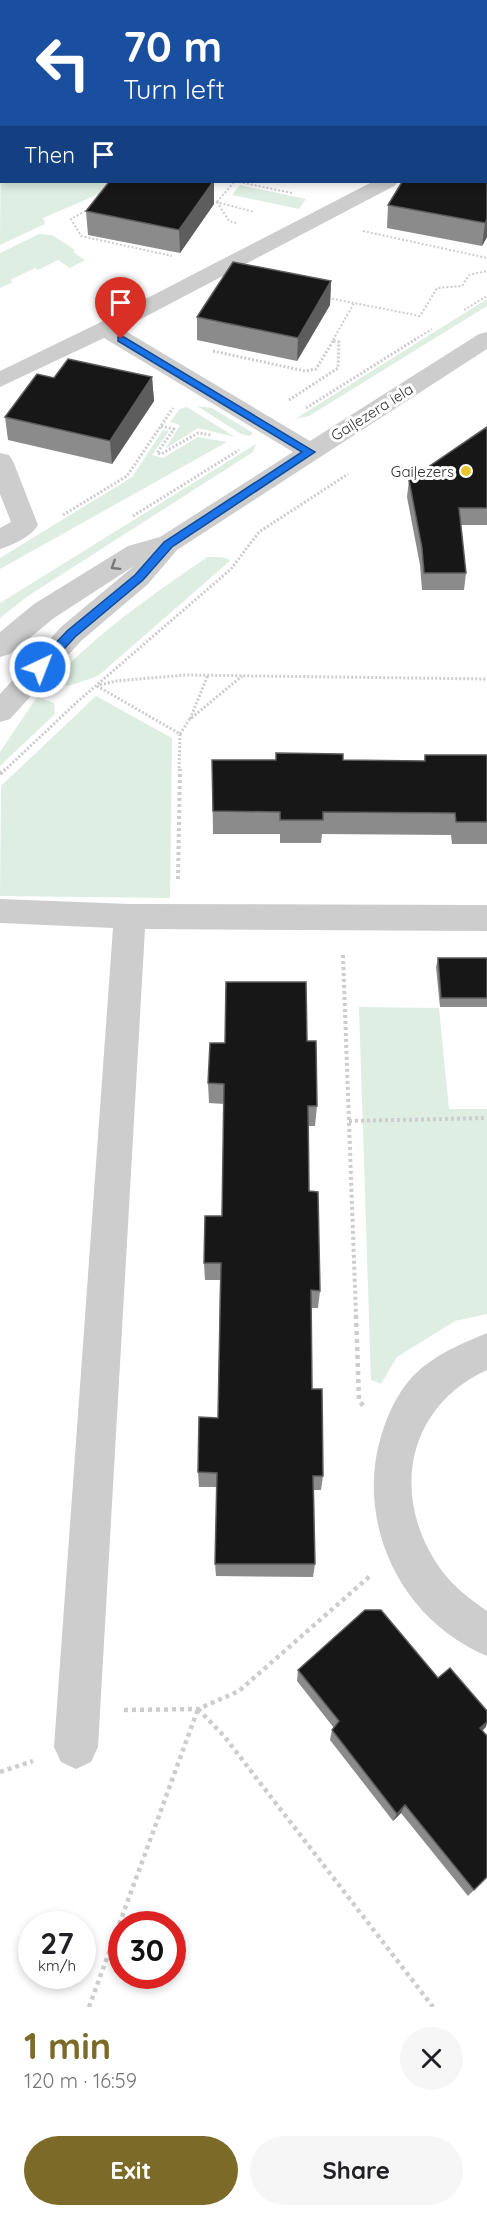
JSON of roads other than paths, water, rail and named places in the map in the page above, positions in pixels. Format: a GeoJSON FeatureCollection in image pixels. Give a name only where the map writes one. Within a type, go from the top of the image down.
{"type":"FeatureCollection","features":[{"type":"Feature","properties":{"kind":"street"},"geometry":{"type":"LineString","coordinates":[[0,380],[105,329],[385,183]]}},
{"type":"Feature","properties":{"kind":"street"},"geometry":{"type":"LineString","coordinates":[[105,329],[310,452]]}},
{"type":"Feature","properties":{"kind":"street","name":"Gaiļezera iela"},"geometry":{"type":"LineString","coordinates":[[0,712],[71,634],[139,578],[168,544],[487,339]]}},
{"type":"Feature","properties":{"kind":"street"},"geometry":{"type":"LineString","coordinates":[[0,461],[24,525],[0,540]]}},
{"type":"Feature","properties":{"kind":"street","name":"Gaiļezera iela"},"geometry":{"type":"LineString","coordinates":[[0,647],[44,611],[137,552],[168,544]]}},
{"type":"Feature","properties":{"kind":"street"},"geometry":{"type":"LineString","coordinates":[[0,911],[174,916],[487,918]]}},
{"type":"Feature","properties":{"kind":"street"},"geometry":{"type":"LineString","coordinates":[[77,1729],[130,915]]}},
{"type":"Feature","properties":{"kind":"street"},"geometry":{"type":"LineString","coordinates":[[487,1351],[472,1355],[445,1371],[422,1393],[405,1420],[394,1451],[390,1484],[395,1520],[405,1545],[427,1585],[454,1613],[487,1635]]}},
{"type":"Feature","properties":{"kind":"place","name":"Gaiļezers"},"geometry":{"type":"Point","coordinates":[466,471]}}]}
